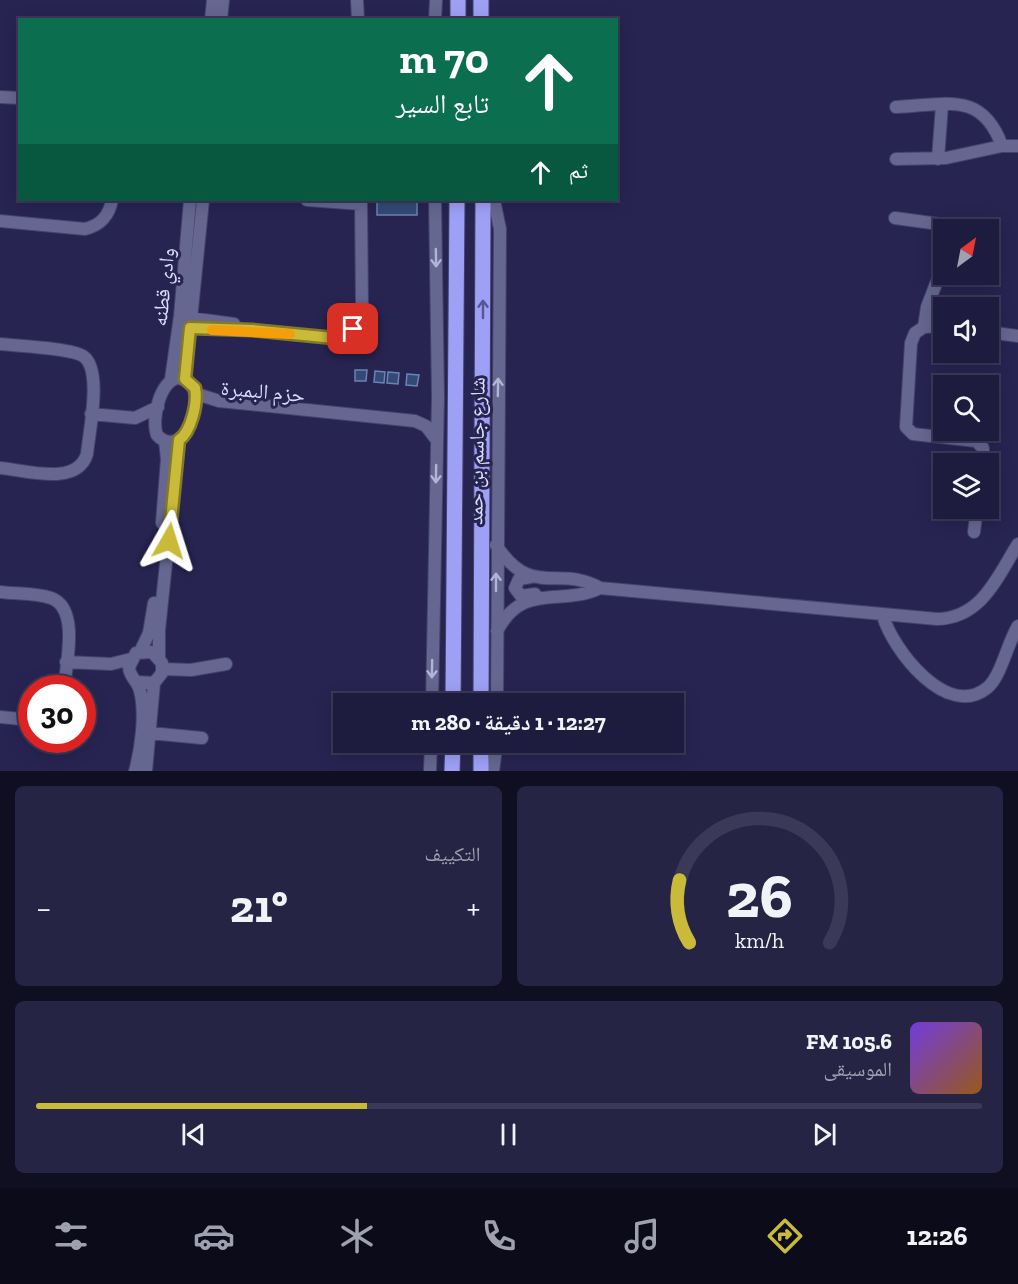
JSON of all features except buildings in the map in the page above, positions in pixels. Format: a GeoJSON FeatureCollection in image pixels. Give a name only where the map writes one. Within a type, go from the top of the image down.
{"type":"FeatureCollection","features":[{"type":"Feature","properties":{"kind":"main road"},"geometry":{"type":"LineString","coordinates":[[458,0],[458,18]]}},
{"type":"Feature","properties":{"kind":"main road"},"geometry":{"type":"LineString","coordinates":[[481,0],[481,18]]}},
{"type":"Feature","properties":{"kind":"main road","name":"شارع جاسم بن حمد"},"geometry":{"type":"LineString","coordinates":[[453,693],[457,201]]}},
{"type":"Feature","properties":{"kind":"main road","name":"شارع جاسم بن حمد"},"geometry":{"type":"LineString","coordinates":[[481,693],[483,201]]}},
{"type":"Feature","properties":{"kind":"main road"},"geometry":{"type":"LineString","coordinates":[[452,771],[453,753]]}},
{"type":"Feature","properties":{"kind":"main road"},"geometry":{"type":"LineString","coordinates":[[481,753],[481,771]]}},
{"type":"Feature","properties":{"kind":"street"},"geometry":{"type":"LineString","coordinates":[[212,18],[213,0]]}},
{"type":"Feature","properties":{"kind":"street"},"geometry":{"type":"LineString","coordinates":[[221,18],[223,0]]}},
{"type":"Feature","properties":{"kind":"street"},"geometry":{"type":"LineString","coordinates":[[357,0],[358,18]]}},
{"type":"Feature","properties":{"kind":"street"},"geometry":{"type":"LineString","coordinates":[[435,18],[436,0]]}},
{"type":"Feature","properties":{"kind":"street"},"geometry":{"type":"LineString","coordinates":[[0,97],[18,98]]}},
{"type":"Feature","properties":{"kind":"street"},"geometry":{"type":"LineString","coordinates":[[938,159],[942,105]]}},
{"type":"Feature","properties":{"kind":"street"},"geometry":{"type":"LineString","coordinates":[[896,107],[968,106],[984,114],[996,128],[1002,146]]}},
{"type":"Feature","properties":{"kind":"street"},"geometry":{"type":"LineString","coordinates":[[896,159],[938,159],[1002,146],[1018,146]]}},
{"type":"Feature","properties":{"kind":"street"},"geometry":{"type":"LineString","coordinates":[[0,221],[85,229],[106,217],[112,201]]}},
{"type":"Feature","properties":{"kind":"street","name":"وادي قطنه"},"geometry":{"type":"LineString","coordinates":[[185,379],[190,201]]}},
{"type":"Feature","properties":{"kind":"street","name":"وادي قطنه"},"geometry":{"type":"LineString","coordinates":[[155,430],[158,407],[164,388],[171,379],[185,322],[203,201]]}},
{"type":"Feature","properties":{"kind":"street"},"geometry":{"type":"LineString","coordinates":[[185,322],[334,338],[342,337],[353,329],[362,308],[361,202],[334,201]]}},
{"type":"Feature","properties":{"kind":"street","name":"شارع جاسم بن حمد"},"geometry":{"type":"LineString","coordinates":[[432,693],[438,397],[435,201]]}},
{"type":"Feature","properties":{"kind":"street","name":"شارع جاسم بن حمد"},"geometry":{"type":"LineString","coordinates":[[494,201],[500,230],[496,545],[497,693]]}},
{"type":"Feature","properties":{"kind":"street"},"geometry":{"type":"LineString","coordinates":[[895,218],[933,223]]}},
{"type":"Feature","properties":{"kind":"street"},"geometry":{"type":"LineString","coordinates":[[924,327],[927,308],[936,285]]}},
{"type":"Feature","properties":{"kind":"street"},"geometry":{"type":"LineString","coordinates":[[933,327],[924,327],[915,333],[909,351],[906,427],[913,434],[976,441],[983,448],[983,453]]}},
{"type":"Feature","properties":{"kind":"street"},"geometry":{"type":"LineString","coordinates":[[999,333],[1018,336]]}},
{"type":"Feature","properties":{"kind":"street"},"geometry":{"type":"LineString","coordinates":[[0,344],[83,356],[92,367],[94,374],[87,454],[78,469],[62,474],[0,468]]}},
{"type":"Feature","properties":{"kind":"street"},"geometry":{"type":"LineString","coordinates":[[165,441],[179,440],[186,434],[196,394],[193,385],[185,379],[171,379]]}},
{"type":"Feature","properties":{"kind":"street","name":"حزم البمبرة"},"geometry":{"type":"LineString","coordinates":[[196,394],[233,404],[320,416],[329,414],[415,421]]}},
{"type":"Feature","properties":{"kind":"street"},"geometry":{"type":"LineString","coordinates":[[415,421],[428,412],[438,397]]}},
{"type":"Feature","properties":{"kind":"street","name":"حزم البمبرة"},"geometry":{"type":"LineString","coordinates":[[194,409],[233,404]]}},
{"type":"Feature","properties":{"kind":"street"},"geometry":{"type":"LineString","coordinates":[[135,418],[158,407]]}},
{"type":"Feature","properties":{"kind":"street"},"geometry":{"type":"LineString","coordinates":[[91,414],[135,418],[155,430],[165,441],[167,459],[160,561],[150,628],[135,655],[134,679],[142,710],[135,771]]}},
{"type":"Feature","properties":{"kind":"street"},"geometry":{"type":"LineString","coordinates":[[415,421],[426,426],[436,439]]}},
{"type":"Feature","properties":{"kind":"street"},"geometry":{"type":"LineString","coordinates":[[146,771],[153,683],[161,663],[159,630],[179,440]]}},
{"type":"Feature","properties":{"kind":"street"},"geometry":{"type":"LineString","coordinates":[[974,532],[976,519]]}},
{"type":"Feature","properties":{"kind":"street"},"geometry":{"type":"LineString","coordinates":[[545,596],[537,594],[524,596],[517,593],[515,585],[517,581],[531,577],[586,582],[600,588],[883,616],[946,619],[964,614],[985,597],[1018,544]]}},
{"type":"Feature","properties":{"kind":"street"},"geometry":{"type":"LineString","coordinates":[[496,545],[513,567],[531,577]]}},
{"type":"Feature","properties":{"kind":"street"},"geometry":{"type":"LineString","coordinates":[[496,632],[516,607],[530,599],[584,594],[600,588]]}},
{"type":"Feature","properties":{"kind":"street"},"geometry":{"type":"LineString","coordinates":[[0,592],[50,598],[63,606],[69,620],[65,675]]}},
{"type":"Feature","properties":{"kind":"street"},"geometry":{"type":"LineString","coordinates":[[883,616],[892,640],[909,663],[934,684],[960,696],[974,695],[991,684],[1018,627]]}},
{"type":"Feature","properties":{"kind":"street"},"geometry":{"type":"LineString","coordinates":[[66,662],[111,664],[148,651],[161,663],[191,670],[226,664]]}},
{"type":"Feature","properties":{"kind":"street"},"geometry":{"type":"LineString","coordinates":[[111,664],[134,679],[153,683]]}},
{"type":"Feature","properties":{"kind":"street"},"geometry":{"type":"LineString","coordinates":[[0,717],[18,719]]}},
{"type":"Feature","properties":{"kind":"street"},"geometry":{"type":"LineString","coordinates":[[150,733],[202,738]]}},
{"type":"Feature","properties":{"kind":"street"},"geometry":{"type":"LineString","coordinates":[[430,771],[431,753]]}},
{"type":"Feature","properties":{"kind":"street"},"geometry":{"type":"LineString","coordinates":[[493,771],[495,753]]}},
{"type":"Feature","properties":{"kind":"slow traffic"},"geometry":{"type":"LineString","coordinates":[[212,330],[252,330],[290,334]]}},
{"type":"Feature","properties":{"kind":"route"},"geometry":{"type":"LineString","coordinates":[[169,541],[179,440],[186,434],[196,400],[195,388],[185,379],[190,328],[252,330],[334,338],[342,337],[353,329]]}}]}
